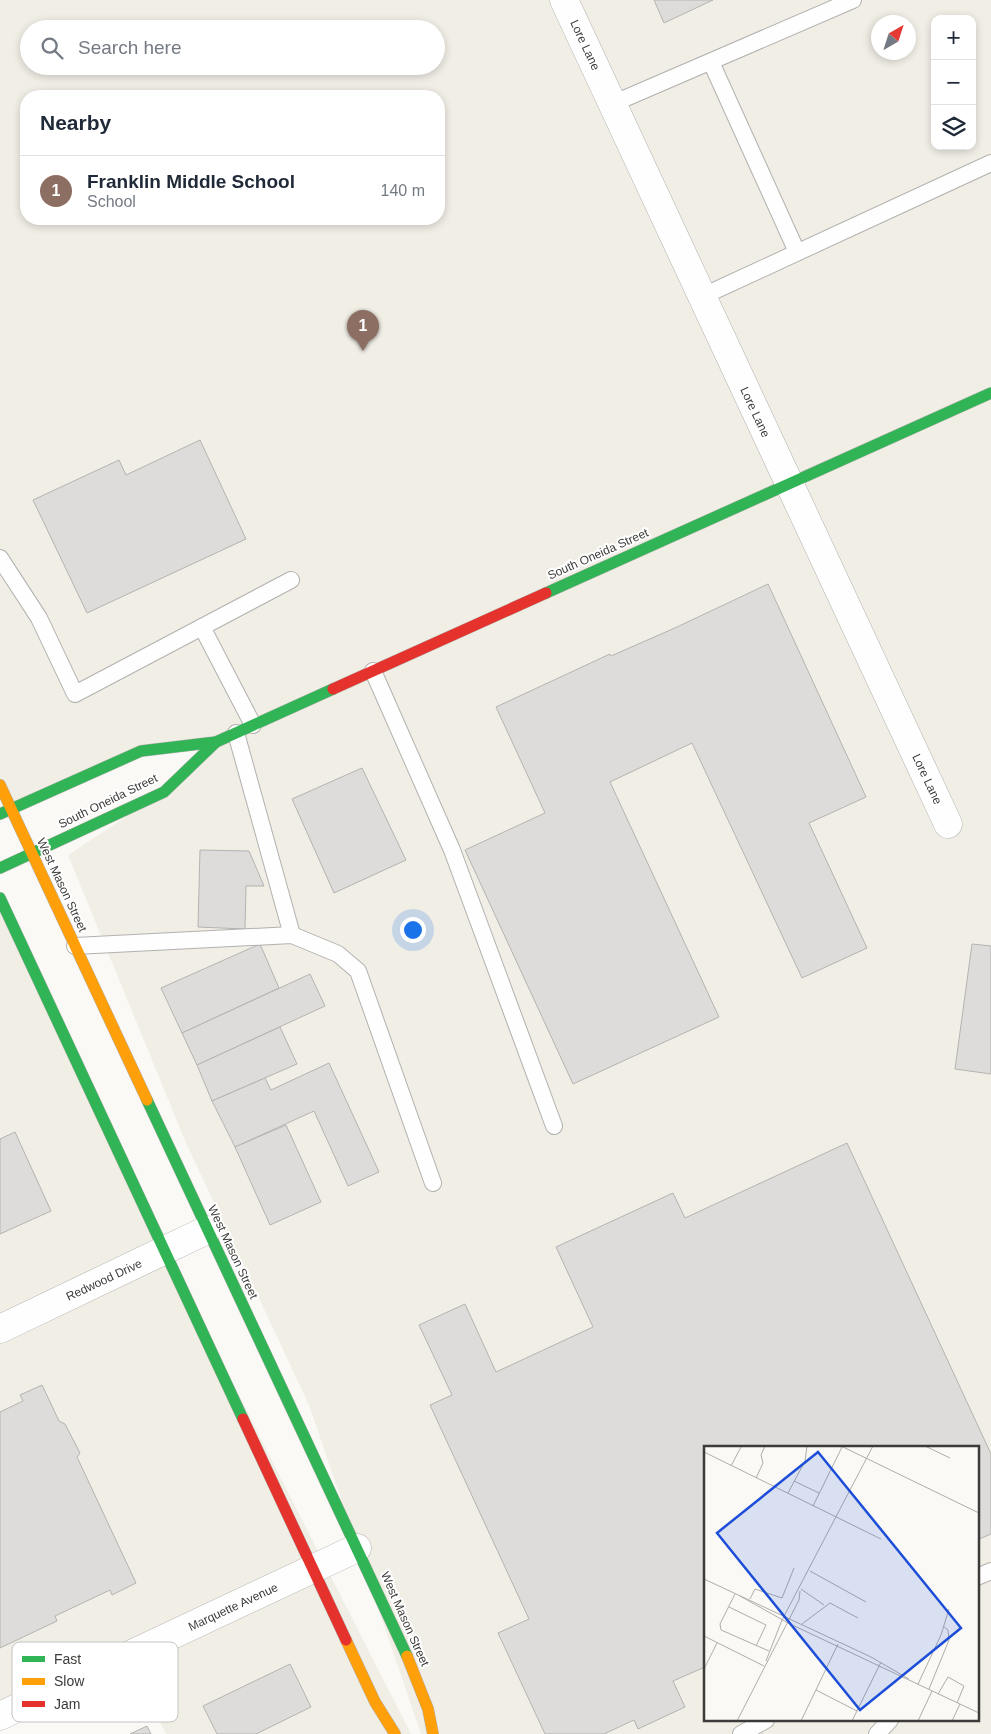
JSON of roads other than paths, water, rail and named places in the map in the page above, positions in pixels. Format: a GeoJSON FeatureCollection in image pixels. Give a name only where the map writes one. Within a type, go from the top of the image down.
{"type":"FeatureCollection","features":[{"type":"Feature","properties":{"kind":"main road","name":"South Oneida Street"},"geometry":{"type":"LineString","coordinates":[[0,814],[141,751],[216,742],[991,393]]}},
{"type":"Feature","properties":{"kind":"main road","name":"South Oneida Street"},"geometry":{"type":"LineString","coordinates":[[0,868],[164,792],[216,742]]}},
{"type":"Feature","properties":{"kind":"main road","name":"West Mason Street"},"geometry":{"type":"LineString","coordinates":[[0,784],[410,1664],[428,1708],[433,1734]]}},
{"type":"Feature","properties":{"kind":"main road"},"geometry":{"type":"LineString","coordinates":[[0,898],[374,1702],[395,1734]]}},
{"type":"Feature","properties":{"kind":"street","name":"Lore Lane"},"geometry":{"type":"LineString","coordinates":[[564,0],[948,824]]}},
{"type":"Feature","properties":{"kind":"street","name":"Redwood Drive"},"geometry":{"type":"LineString","coordinates":[[0,1329],[165,1252],[207,1230]]}},
{"type":"Feature","properties":{"kind":"street","name":"Marquette Avenue"},"geometry":{"type":"LineString","coordinates":[[159,1642],[357,1548]]}},
{"type":"Feature","properties":{"kind":"street","name":"Marquette Avenue"},"geometry":{"type":"LineString","coordinates":[[0,1716],[12,1710]]}},
{"type":"Feature","properties":{"kind":"lane"},"geometry":{"type":"LineString","coordinates":[[612,104],[853,0]]}},
{"type":"Feature","properties":{"kind":"lane"},"geometry":{"type":"LineString","coordinates":[[711,62],[797,252]]}},
{"type":"Feature","properties":{"kind":"lane"},"geometry":{"type":"LineString","coordinates":[[702,296],[991,163]]}},
{"type":"Feature","properties":{"kind":"lane"},"geometry":{"type":"LineString","coordinates":[[0,558],[39,618],[74,694],[291,580]]}},
{"type":"Feature","properties":{"kind":"lane"},"geometry":{"type":"LineString","coordinates":[[202,627],[253,725]]}},
{"type":"Feature","properties":{"kind":"lane"},"geometry":{"type":"LineString","coordinates":[[373,671],[452,850],[554,1126]]}},
{"type":"Feature","properties":{"kind":"lane"},"geometry":{"type":"LineString","coordinates":[[236,733],[292,935]]}},
{"type":"Feature","properties":{"kind":"lane"},"geometry":{"type":"LineString","coordinates":[[75,946],[292,935],[338,954],[358,972],[433,1183]]}},
{"type":"Feature","properties":{"kind":"lane"},"geometry":{"type":"LineString","coordinates":[[978,1577],[991,1571]]}},
{"type":"Feature","properties":{"kind":"lane"},"geometry":{"type":"LineString","coordinates":[[741,1734],[762,1722]]}},
{"type":"Feature","properties":{"kind":"lane"},"geometry":{"type":"LineString","coordinates":[[877,1734],[888,1722]]}},
{"type":"Feature","properties":{"kind":"place","name":"Franklin Middle School"},"geometry":{"type":"Point","coordinates":[363,351]}}]}
